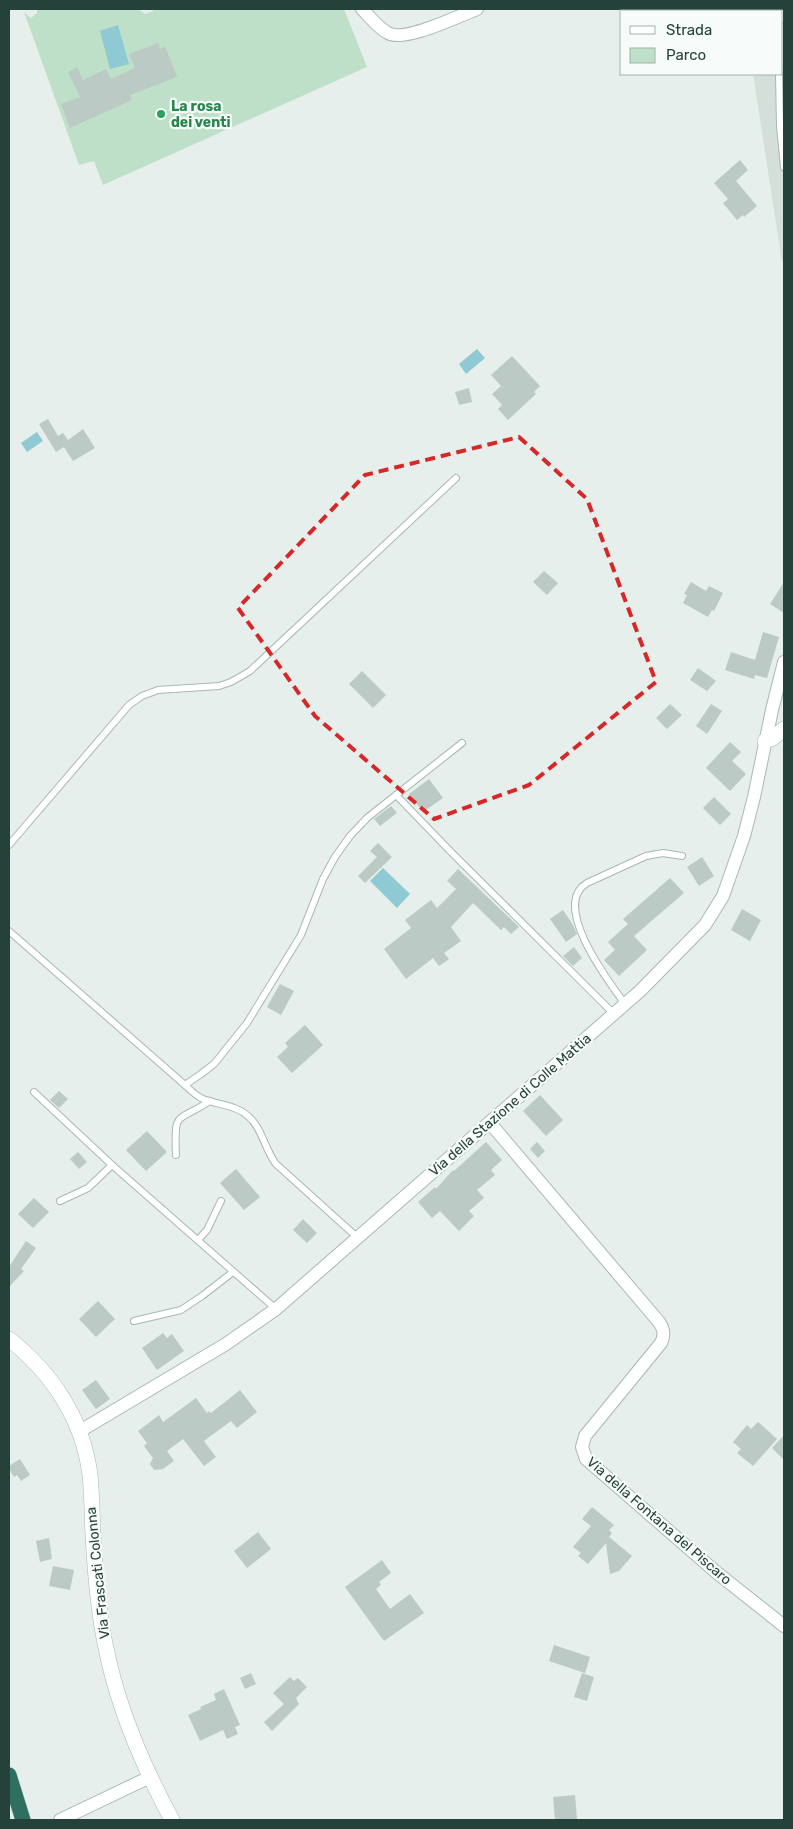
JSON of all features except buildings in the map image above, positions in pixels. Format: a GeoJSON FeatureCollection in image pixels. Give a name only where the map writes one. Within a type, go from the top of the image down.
{"type":"FeatureCollection","features":[{"type":"Feature","properties":{"kind":"highway"},"geometry":{"type":"LineString","coordinates":[[9,1775],[23,1820]]}},
{"type":"Feature","properties":{"kind":"street"},"geometry":{"type":"LineString","coordinates":[[362,9],[385,32],[393,36],[421,31],[477,9]]}},
{"type":"Feature","properties":{"kind":"street","name":"Via della Stazione di Colle Mattia"},"geometry":{"type":"LineString","coordinates":[[80,1431],[226,1344],[276,1309],[626,1004],[696,936],[709,920],[730,881],[748,821],[784,662]]}},
{"type":"Feature","properties":{"kind":"street"},"geometry":{"type":"LineString","coordinates":[[765,741],[773,738],[784,729]]}},
{"type":"Feature","properties":{"kind":"street","name":"Via della Fontana del Piscaro"},"geometry":{"type":"LineString","coordinates":[[490,1123],[663,1329],[664,1337],[661,1343],[585,1436],[582,1447],[586,1459],[716,1572],[784,1626]]}},
{"type":"Feature","properties":{"kind":"street","name":"Via Frascati Colonna"},"geometry":{"type":"LineString","coordinates":[[9,1339],[27,1355],[55,1386],[66,1402],[80,1431],[90,1476],[97,1593],[106,1650],[125,1716],[150,1777],[172,1820]]}},
{"type":"Feature","properties":{"kind":"street"},"geometry":{"type":"LineString","coordinates":[[60,1820],[150,1777]]}},
{"type":"Feature","properties":{"kind":"lane"},"geometry":{"type":"LineString","coordinates":[[779,75],[780,126],[784,168]]}},
{"type":"Feature","properties":{"kind":"lane"},"geometry":{"type":"LineString","coordinates":[[9,845],[129,705],[142,696],[158,690],[219,686],[231,682],[250,671],[456,478]]}},
{"type":"Feature","properties":{"kind":"lane"},"geometry":{"type":"LineString","coordinates":[[184,1085],[214,1064],[243,1028],[301,935],[319,888],[335,857],[362,823],[462,743]]}},
{"type":"Feature","properties":{"kind":"lane"},"geometry":{"type":"LineString","coordinates":[[396,795],[614,1014]]}},
{"type":"Feature","properties":{"kind":"lane"},"geometry":{"type":"LineString","coordinates":[[626,1004],[599,968],[587,945],[575,909],[576,893],[586,883],[646,856],[663,853],[682,856]]}},
{"type":"Feature","properties":{"kind":"lane"},"geometry":{"type":"LineString","coordinates":[[9,931],[184,1085],[200,1097],[235,1108],[248,1116],[255,1123],[267,1151],[276,1164],[358,1238]]}},
{"type":"Feature","properties":{"kind":"lane"},"geometry":{"type":"LineString","coordinates":[[34,1092],[112,1165],[276,1309]]}},
{"type":"Feature","properties":{"kind":"lane"},"geometry":{"type":"LineString","coordinates":[[176,1155],[175,1128],[178,1121],[210,1101]]}},
{"type":"Feature","properties":{"kind":"lane"},"geometry":{"type":"LineString","coordinates":[[60,1201],[88,1188],[112,1165]]}},
{"type":"Feature","properties":{"kind":"lane"},"geometry":{"type":"LineString","coordinates":[[198,1240],[207,1230],[222,1201]]}},
{"type":"Feature","properties":{"kind":"lane"},"geometry":{"type":"LineString","coordinates":[[134,1321],[181,1310],[233,1272]]}},
{"type":"Feature","properties":{"kind":"highlighted area"},"geometry":{"type":"Polygon","coordinates":[[[519,437],[587,499],[656,682],[529,785],[434,819],[315,716],[238,608],[365,475],[519,437]]]}},
{"type":"Feature","properties":{"kind":"shaded area"},"geometry":{"type":"Polygon","coordinates":[[[784,9],[784,261],[782,262],[753,75],[783,75],[783,10],[752,10],[784,9]]]}},
{"type":"Feature","properties":{"kind":"green space","name":"La rosa dei venti"},"geometry":{"type":"Polygon","coordinates":[[[37,9],[138,9],[145,14],[153,11],[153,9],[344,9],[367,67],[103,185],[94,161],[79,165],[24,12],[31,18],[37,13],[37,9]]]}},
{"type":"Feature","properties":{"kind":"water"},"geometry":{"type":"Polygon","coordinates":[[[118,25],[129,64],[110,69],[100,31],[118,25]]]}},
{"type":"Feature","properties":{"kind":"water"},"geometry":{"type":"Polygon","coordinates":[[[477,349],[485,358],[466,374],[459,364],[477,349]]]}},
{"type":"Feature","properties":{"kind":"water"},"geometry":{"type":"Polygon","coordinates":[[[37,432],[43,441],[27,452],[21,443],[37,432]]]}},
{"type":"Feature","properties":{"kind":"water"},"geometry":{"type":"Polygon","coordinates":[[[383,868],[410,894],[397,908],[370,881],[383,868]]]}},
{"type":"Feature","properties":{"kind":"place","name":"La rosa dei venti"},"geometry":{"type":"Point","coordinates":[161,114]}}]}
